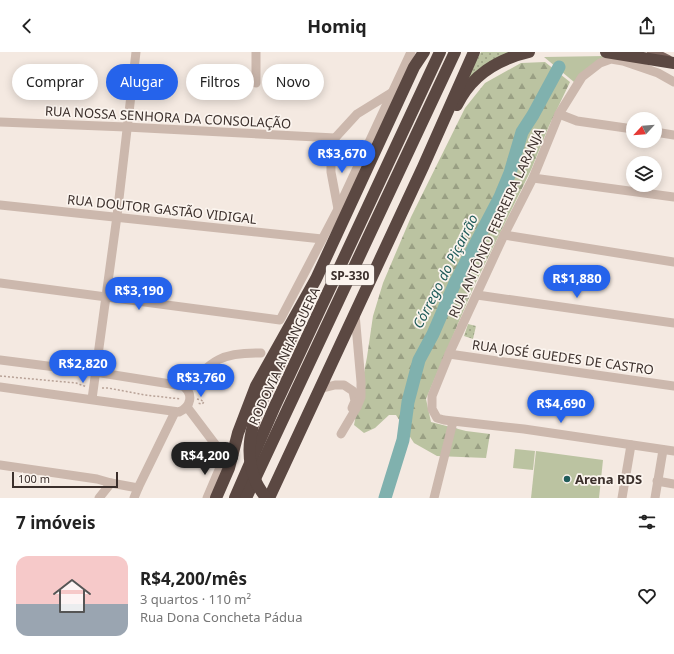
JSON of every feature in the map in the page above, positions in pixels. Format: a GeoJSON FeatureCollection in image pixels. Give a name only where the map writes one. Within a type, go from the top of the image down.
{"type":"FeatureCollection","features":[{"type":"Feature","properties":{"kind":"highway"},"geometry":{"type":"LineString","coordinates":[[267,498],[255,480],[249,462],[249,444],[254,421],[299,322],[316,279],[420,52]]}},
{"type":"Feature","properties":{"kind":"highway"},"geometry":{"type":"LineString","coordinates":[[414,67],[424,52]]}},
{"type":"Feature","properties":{"kind":"highway","name":"RODOVIA ANHANGUERA"},"geometry":{"type":"LineString","coordinates":[[235,498],[277,401],[440,52]]}},
{"type":"Feature","properties":{"kind":"highway","name":"RODOVIA ANHANGUERA"},"geometry":{"type":"LineString","coordinates":[[246,498],[455,52]]}},
{"type":"Feature","properties":{"kind":"highway"},"geometry":{"type":"LineString","coordinates":[[267,498],[355,314],[474,52]]}},
{"type":"Feature","properties":{"kind":"highway"},"geometry":{"type":"LineString","coordinates":[[423,167],[431,155],[462,94],[470,84],[483,73],[499,63],[529,52]]}},
{"type":"Feature","properties":{"kind":"highway"},"geometry":{"type":"LineString","coordinates":[[606,52],[674,63]]}},
{"type":"Feature","properties":{"kind":"highway"},"geometry":{"type":"LineString","coordinates":[[216,498],[229,468],[238,433],[256,386],[316,279]]}},
{"type":"Feature","properties":{"kind":"main road"},"geometry":{"type":"LineString","coordinates":[[652,52],[674,63]]}},
{"type":"Feature","properties":{"kind":"street"},"geometry":{"type":"LineString","coordinates":[[92,399],[136,52]]}},
{"type":"Feature","properties":{"kind":"street"},"geometry":{"type":"LineString","coordinates":[[256,52],[256,83]]}},
{"type":"Feature","properties":{"kind":"street"},"geometry":{"type":"LineString","coordinates":[[0,283],[280,320],[338,209],[411,52]]}},
{"type":"Feature","properties":{"kind":"street","name":"RUA ANTÔNIO FERREIRA LARANJA"},"geometry":{"type":"LineString","coordinates":[[453,422],[438,418],[432,409],[432,396],[449,354],[533,178],[559,114],[582,77],[600,63],[611,59],[623,61],[658,73],[674,82]]}},
{"type":"Feature","properties":{"kind":"street"},"geometry":{"type":"LineString","coordinates":[[338,209],[330,155],[335,138],[357,114],[391,94]]}},
{"type":"Feature","properties":{"kind":"street"},"geometry":{"type":"LineString","coordinates":[[559,114],[577,121],[626,128]]}},
{"type":"Feature","properties":{"kind":"street","name":"RUA NOSSA SENHORA DA CONSOLAÇÃO"},"geometry":{"type":"LineString","coordinates":[[0,122],[335,138]]}},
{"type":"Feature","properties":{"kind":"street"},"geometry":{"type":"LineString","coordinates":[[662,133],[674,135]]}},
{"type":"Feature","properties":{"kind":"street"},"geometry":{"type":"LineString","coordinates":[[533,178],[674,197]]}},
{"type":"Feature","properties":{"kind":"street","name":"RUA DOUTOR GASTÃO VIDIGAL"},"geometry":{"type":"LineString","coordinates":[[0,205],[116,216],[322,239]]}},
{"type":"Feature","properties":{"kind":"street"},"geometry":{"type":"LineString","coordinates":[[504,236],[674,262]]}},
{"type":"Feature","properties":{"kind":"street"},"geometry":{"type":"LineString","coordinates":[[477,295],[674,323]]}},
{"type":"Feature","properties":{"kind":"street"},"geometry":{"type":"LineString","coordinates":[[319,389],[335,385],[344,385],[353,391],[355,401],[341,434],[357,407],[361,397],[355,314]]}},
{"type":"Feature","properties":{"kind":"street"},"geometry":{"type":"LineString","coordinates":[[186,388],[205,369],[221,358],[228,355],[246,353],[261,354]]}},
{"type":"Feature","properties":{"kind":"street","name":"RUA JOSÉ GUEDES DE CASTRO"},"geometry":{"type":"LineString","coordinates":[[449,354],[674,386]]}},
{"type":"Feature","properties":{"kind":"street"},"geometry":{"type":"LineString","coordinates":[[0,360],[95,372],[183,386],[186,388]]}},
{"type":"Feature","properties":{"kind":"street"},"geometry":{"type":"LineString","coordinates":[[0,387],[175,412],[179,412],[189,404]]}},
{"type":"Feature","properties":{"kind":"street"},"geometry":{"type":"LineString","coordinates":[[186,388],[189,404],[224,458],[207,498]]}},
{"type":"Feature","properties":{"kind":"street"},"geometry":{"type":"LineString","coordinates":[[134,498],[175,412]]}},
{"type":"Feature","properties":{"kind":"street"},"geometry":{"type":"LineString","coordinates":[[434,498],[453,422],[524,429],[674,451]]}},
{"type":"Feature","properties":{"kind":"street"},"geometry":{"type":"LineString","coordinates":[[622,498],[631,445]]}},
{"type":"Feature","properties":{"kind":"street"},"geometry":{"type":"LineString","coordinates":[[655,498],[663,450]]}},
{"type":"Feature","properties":{"kind":"street"},"geometry":{"type":"LineString","coordinates":[[0,465],[97,479],[138,488]]}},
{"type":"Feature","properties":{"kind":"street"},"geometry":{"type":"LineString","coordinates":[[657,481],[674,484]]}},
{"type":"Feature","properties":{"kind":"street"},"geometry":{"type":"LineString","coordinates":[[99,498],[111,483]]}},
{"type":"Feature","properties":{"kind":"path"},"geometry":{"type":"LineString","coordinates":[[0,376],[76,383],[93,390],[108,388],[189,404]]}},
{"type":"Feature","properties":{"kind":"green space"},"geometry":{"type":"Polygon","coordinates":[[[481,52],[519,52],[468,80],[467,78],[481,52]]]}},
{"type":"Feature","properties":{"kind":"green space"},"geometry":{"type":"Polygon","coordinates":[[[606,56],[574,82],[544,57],[606,56]]]}},
{"type":"Feature","properties":{"kind":"green space"},"geometry":{"type":"Polygon","coordinates":[[[545,62],[570,82],[549,126],[531,170],[475,284],[426,399],[431,422],[466,431],[490,434],[486,458],[437,456],[414,443],[396,415],[389,415],[375,428],[364,433],[354,425],[373,316],[383,283],[411,217],[465,108],[485,83],[521,63],[545,62]]]}},
{"type":"Feature","properties":{"kind":"green space"},"geometry":{"type":"Polygon","coordinates":[[[468,324],[476,326],[473,339],[464,336],[468,324]]]}},
{"type":"Feature","properties":{"kind":"green space"},"geometry":{"type":"Polygon","coordinates":[[[515,449],[535,451],[533,470],[513,468],[515,449]]]}},
{"type":"Feature","properties":{"kind":"green space","name":"Arena RDS"},"geometry":{"type":"Polygon","coordinates":[[[536,451],[603,460],[599,498],[531,498],[536,451]]]}},
{"type":"Feature","properties":{"kind":"waterway","name":"Córrego do Piçarrão"},"geometry":{"type":"LineString","coordinates":[[385,498],[403,440],[408,402],[419,360],[433,334],[455,283],[500,197],[510,173],[522,132],[559,67]]}},
{"type":"Feature","properties":{"kind":"place","name":"Arena RDS"},"geometry":{"type":"Point","coordinates":[567,479]}}]}
